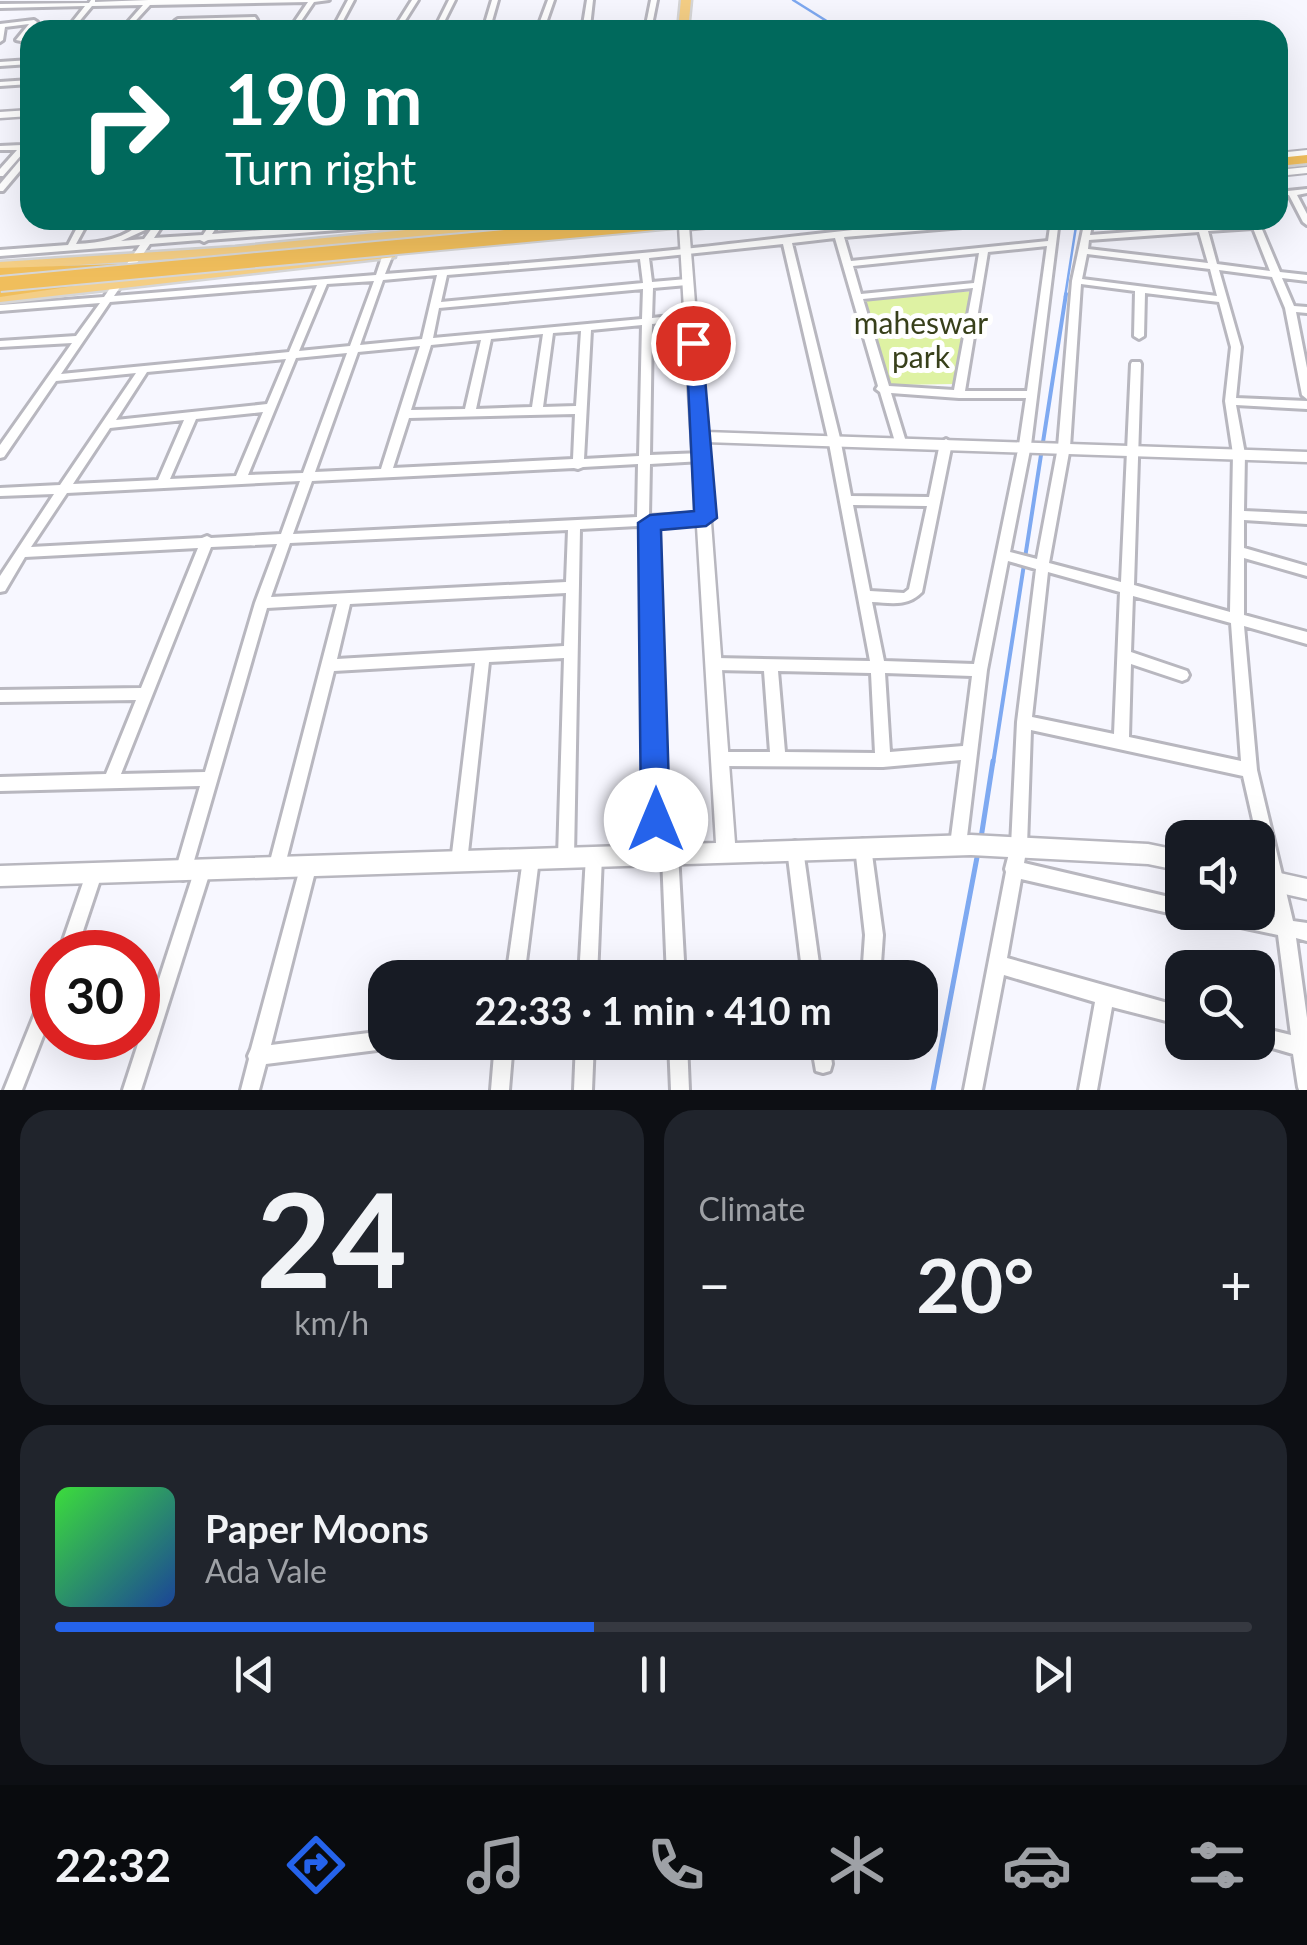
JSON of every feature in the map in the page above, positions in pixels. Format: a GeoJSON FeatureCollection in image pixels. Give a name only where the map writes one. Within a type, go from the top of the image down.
{"type":"FeatureCollection","features":[{"type":"Feature","properties":{"kind":"highway"},"geometry":{"type":"LineString","coordinates":[[0,281],[525,230]]}},
{"type":"Feature","properties":{"kind":"highway"},"geometry":{"type":"LineString","coordinates":[[0,281],[601,230]]}},
{"type":"Feature","properties":{"kind":"main road"},"geometry":{"type":"LineString","coordinates":[[0,281],[142,250],[235,251],[448,230]]}},
{"type":"Feature","properties":{"kind":"main road"},"geometry":{"type":"LineString","coordinates":[[0,281],[117,287],[613,230]]}},
{"type":"Feature","properties":{"kind":"street"},"geometry":{"type":"LineString","coordinates":[[0,6],[326,0]]}},
{"type":"Feature","properties":{"kind":"street"},"geometry":{"type":"LineString","coordinates":[[217,20],[256,19],[270,1]]}},
{"type":"Feature","properties":{"kind":"street"},"geometry":{"type":"LineString","coordinates":[[20,23],[2,25],[0,40],[20,38]]}},
{"type":"Feature","properties":{"kind":"street"},"geometry":{"type":"LineString","coordinates":[[0,174],[20,155]]}},
{"type":"Feature","properties":{"kind":"street"},"geometry":{"type":"LineString","coordinates":[[0,189],[20,159]]}},
{"type":"Feature","properties":{"kind":"street"},"geometry":{"type":"LineString","coordinates":[[1288,192],[1307,191]]}},
{"type":"Feature","properties":{"kind":"street"},"geometry":{"type":"LineString","coordinates":[[1291,192],[1307,220]]}},
{"type":"Feature","properties":{"kind":"street"},"geometry":{"type":"LineString","coordinates":[[72,244],[80,230]]}},
{"type":"Feature","properties":{"kind":"street"},"geometry":{"type":"LineString","coordinates":[[0,250],[118,242],[134,230]]}},
{"type":"Feature","properties":{"kind":"street"},"geometry":{"type":"LineString","coordinates":[[0,454],[155,230]]}},
{"type":"Feature","properties":{"kind":"street"},"geometry":{"type":"LineString","coordinates":[[204,238],[210,230]]}},
{"type":"Feature","properties":{"kind":"street"},"geometry":{"type":"LineString","coordinates":[[0,250],[142,250],[204,238],[300,230]]}},
{"type":"Feature","properties":{"kind":"street"},"geometry":{"type":"LineString","coordinates":[[680,230],[701,437],[726,851]]}},
{"type":"Feature","properties":{"kind":"street"},"geometry":{"type":"LineString","coordinates":[[0,308],[644,256],[683,248],[896,230]]}},
{"type":"Feature","properties":{"kind":"street"},"geometry":{"type":"LineString","coordinates":[[965,845],[980,670],[1029,445],[1053,230]]}},
{"type":"Feature","properties":{"kind":"street"},"geometry":{"type":"LineString","coordinates":[[973,1090],[1017,846],[1039,567],[1061,447],[1077,280],[1088,230]]}},
{"type":"Feature","properties":{"kind":"street"},"geometry":{"type":"LineString","coordinates":[[1086,244],[1195,230]]}},
{"type":"Feature","properties":{"kind":"street"},"geometry":{"type":"LineString","coordinates":[[1203,230],[1236,347],[1230,401],[1239,454],[1236,620],[1256,820]]}},
{"type":"Feature","properties":{"kind":"street"},"geometry":{"type":"LineString","coordinates":[[1259,230],[1290,308],[1303,353],[1307,394]]}},
{"type":"Feature","properties":{"kind":"street"},"geometry":{"type":"LineString","coordinates":[[839,235],[881,389],[900,442]]}},
{"type":"Feature","properties":{"kind":"street"},"geometry":{"type":"LineString","coordinates":[[788,241],[834,438],[878,666],[883,760]]}},
{"type":"Feature","properties":{"kind":"street"},"geometry":{"type":"LineString","coordinates":[[847,264],[1051,243]]}},
{"type":"Feature","properties":{"kind":"street"},"geometry":{"type":"LineString","coordinates":[[1086,244],[1307,278]]}},
{"type":"Feature","properties":{"kind":"street"},"geometry":{"type":"LineString","coordinates":[[959,394],[984,250]]}},
{"type":"Feature","properties":{"kind":"street"},"geometry":{"type":"LineString","coordinates":[[132,1090],[192,872],[209,779],[262,603],[388,254]]}},
{"type":"Feature","properties":{"kind":"street"},"geometry":{"type":"LineString","coordinates":[[644,256],[648,287],[646,523],[663,854],[674,960]]}},
{"type":"Feature","properties":{"kind":"street"},"geometry":{"type":"LineString","coordinates":[[386,472],[427,341],[443,272]]}},
{"type":"Feature","properties":{"kind":"street"},"geometry":{"type":"LineString","coordinates":[[1077,280],[1223,300]]}},
{"type":"Feature","properties":{"kind":"street"},"geometry":{"type":"LineString","coordinates":[[241,478],[323,282]]}},
{"type":"Feature","properties":{"kind":"street"},"geometry":{"type":"LineString","coordinates":[[436,305],[688,282]]}},
{"type":"Feature","properties":{"kind":"street"},"geometry":{"type":"LineString","coordinates":[[856,297],[978,285]]}},
{"type":"Feature","properties":{"kind":"street"},"geometry":{"type":"LineString","coordinates":[[1140,289],[1140,336]]}},
{"type":"Feature","properties":{"kind":"street"},"geometry":{"type":"LineString","coordinates":[[1290,308],[1307,310]]}},
{"type":"Feature","properties":{"kind":"street"},"geometry":{"type":"LineString","coordinates":[[53,378],[690,317]]}},
{"type":"Feature","properties":{"kind":"street"},"geometry":{"type":"LineString","coordinates":[[578,465],[586,326]]}},
{"type":"Feature","properties":{"kind":"street"},"geometry":{"type":"LineString","coordinates":[[536,411],[549,329]]}},
{"type":"Feature","properties":{"kind":"street"},"geometry":{"type":"LineString","coordinates":[[470,413],[487,335]]}},
{"type":"Feature","properties":{"kind":"street"},"geometry":{"type":"LineString","coordinates":[[2,346],[80,339]]}},
{"type":"Feature","properties":{"kind":"street"},"geometry":{"type":"LineString","coordinates":[[1121,743],[1136,364]]}},
{"type":"Feature","properties":{"kind":"street"},"geometry":{"type":"LineString","coordinates":[[0,587],[144,369]]}},
{"type":"Feature","properties":{"kind":"street"},"geometry":{"type":"LineString","coordinates":[[881,389],[1032,395]]}},
{"type":"Feature","properties":{"kind":"street"},"geometry":{"type":"LineString","coordinates":[[1230,401],[1307,405]]}},
{"type":"Feature","properties":{"kind":"street"},"geometry":{"type":"LineString","coordinates":[[110,424],[272,407]]}},
{"type":"Feature","properties":{"kind":"street"},"geometry":{"type":"LineString","coordinates":[[403,414],[580,410]]}},
{"type":"Feature","properties":{"kind":"street"},"geometry":{"type":"LineString","coordinates":[[162,484],[192,415]]}},
{"type":"Feature","properties":{"kind":"street"},"geometry":{"type":"LineString","coordinates":[[701,437],[834,438],[1307,457]]}},
{"type":"Feature","properties":{"kind":"street"},"geometry":{"type":"LineString","coordinates":[[865,596],[912,596],[946,443]]}},
{"type":"Feature","properties":{"kind":"street"},"geometry":{"type":"LineString","coordinates":[[0,492],[702,457]]}},
{"type":"Feature","properties":{"kind":"street"},"geometry":{"type":"LineString","coordinates":[[846,500],[934,502]]}},
{"type":"Feature","properties":{"kind":"street"},"geometry":{"type":"LineString","coordinates":[[1238,515],[1307,519]]}},
{"type":"Feature","properties":{"kind":"street"},"geometry":{"type":"LineString","coordinates":[[21,552],[706,518]]}},
{"type":"Feature","properties":{"kind":"street"},"geometry":{"type":"LineString","coordinates":[[566,857],[574,526]]}},
{"type":"Feature","properties":{"kind":"street"},"geometry":{"type":"LineString","coordinates":[[110,782],[208,542]]}},
{"type":"Feature","properties":{"kind":"street"},"geometry":{"type":"LineString","coordinates":[[1238,551],[1307,571]]}},
{"type":"Feature","properties":{"kind":"street"},"geometry":{"type":"LineString","coordinates":[[1007,556],[1307,638]]}},
{"type":"Feature","properties":{"kind":"street"},"geometry":{"type":"LineString","coordinates":[[262,603],[572,587]]}},
{"type":"Feature","properties":{"kind":"street"},"geometry":{"type":"LineString","coordinates":[[276,869],[345,598]]}},
{"type":"Feature","properties":{"kind":"street"},"geometry":{"type":"LineString","coordinates":[[328,665],[571,652]]}},
{"type":"Feature","properties":{"kind":"street"},"geometry":{"type":"LineString","coordinates":[[459,862],[484,656]]}},
{"type":"Feature","properties":{"kind":"street"},"geometry":{"type":"LineString","coordinates":[[1124,656],[1182,675]]}},
{"type":"Feature","properties":{"kind":"street"},"geometry":{"type":"LineString","coordinates":[[716,664],[980,670]]}},
{"type":"Feature","properties":{"kind":"street"},"geometry":{"type":"LineString","coordinates":[[770,665],[778,759]]}},
{"type":"Feature","properties":{"kind":"street"},"geometry":{"type":"LineString","coordinates":[[0,696],[145,694]]}},
{"type":"Feature","properties":{"kind":"street"},"geometry":{"type":"LineString","coordinates":[[1024,722],[1248,770]]}},
{"type":"Feature","properties":{"kind":"street"},"geometry":{"type":"LineString","coordinates":[[721,758],[883,760],[970,752]]}},
{"type":"Feature","properties":{"kind":"street"},"geometry":{"type":"LineString","coordinates":[[0,784],[209,779]]}},
{"type":"Feature","properties":{"kind":"street"},"geometry":{"type":"LineString","coordinates":[[0,876],[965,845],[1165,858]]}},
{"type":"Feature","properties":{"kind":"street"},"geometry":{"type":"LineString","coordinates":[[863,847],[874,935],[872,960]]}},
{"type":"Feature","properties":{"kind":"street"},"geometry":{"type":"LineString","coordinates":[[796,849],[810,960]]}},
{"type":"Feature","properties":{"kind":"street"},"geometry":{"type":"LineString","coordinates":[[589,960],[594,856]]}},
{"type":"Feature","properties":{"kind":"street"},"geometry":{"type":"LineString","coordinates":[[517,960],[530,858]]}},
{"type":"Feature","properties":{"kind":"street"},"geometry":{"type":"LineString","coordinates":[[250,1090],[308,868]]}},
{"type":"Feature","properties":{"kind":"street"},"geometry":{"type":"LineString","coordinates":[[1013,870],[1165,904]]}},
{"type":"Feature","properties":{"kind":"street"},"geometry":{"type":"LineString","coordinates":[[74,930],[94,874]]}},
{"type":"Feature","properties":{"kind":"street"},"geometry":{"type":"LineString","coordinates":[[1275,882],[1307,889]]}},
{"type":"Feature","properties":{"kind":"street"},"geometry":{"type":"LineString","coordinates":[[1275,902],[1286,927],[1307,1086]]}},
{"type":"Feature","properties":{"kind":"street"},"geometry":{"type":"LineString","coordinates":[[1275,925],[1307,932]]}},
{"type":"Feature","properties":{"kind":"street"},"geometry":{"type":"LineString","coordinates":[[997,964],[1165,1012]]}},
{"type":"Feature","properties":{"kind":"street"},"geometry":{"type":"LineString","coordinates":[[1088,1090],[1105,996]]}},
{"type":"Feature","properties":{"kind":"street"},"geometry":{"type":"LineString","coordinates":[[1275,1040],[1301,1047]]}},
{"type":"Feature","properties":{"kind":"street"},"geometry":{"type":"LineString","coordinates":[[257,1056],[368,1042]]}},
{"type":"Feature","properties":{"kind":"street"},"geometry":{"type":"LineString","coordinates":[[14,1090],[30,1049]]}},
{"type":"Feature","properties":{"kind":"street"},"geometry":{"type":"LineString","coordinates":[[500,1090],[502,1060]]}},
{"type":"Feature","properties":{"kind":"street"},"geometry":{"type":"LineString","coordinates":[[583,1090],[585,1060]]}},
{"type":"Feature","properties":{"kind":"street"},"geometry":{"type":"LineString","coordinates":[[679,1060],[680,1090]]}},
{"type":"Feature","properties":{"kind":"street"},"geometry":{"type":"LineString","coordinates":[[822,1060],[823,1064]]}},
{"type":"Feature","properties":{"kind":"green space","name":"maheswar park"},"geometry":{"type":"Polygon","coordinates":[[[973,291],[956,384],[889,385],[865,300],[973,291]]]}},
{"type":"Feature","properties":{"kind":"waterway"},"geometry":{"type":"LineString","coordinates":[[793,0],[825,20]]}},
{"type":"Feature","properties":{"kind":"waterway"},"geometry":{"type":"LineString","coordinates":[[1065,297],[1075,230]]}},
{"type":"Feature","properties":{"kind":"waterway"},"geometry":{"type":"LineString","coordinates":[[993,764],[1066,294]]}},
{"type":"Feature","properties":{"kind":"waterway"},"geometry":{"type":"LineString","coordinates":[[981,838],[993,761]]}},
{"type":"Feature","properties":{"kind":"waterway"},"geometry":{"type":"LineString","coordinates":[[933,1090],[978,852]]}},
{"type":"Feature","properties":{"kind":"route"},"geometry":{"type":"LineString","coordinates":[[656,820],[650,523],[706,518],[693,343]]}}]}
